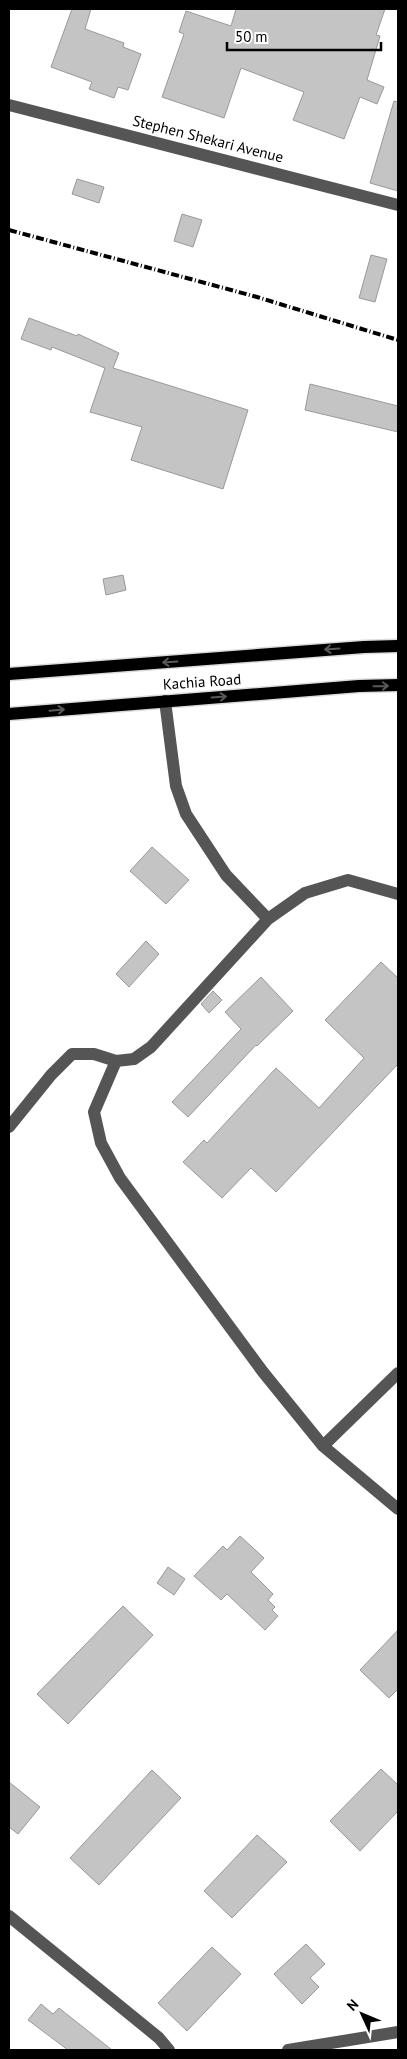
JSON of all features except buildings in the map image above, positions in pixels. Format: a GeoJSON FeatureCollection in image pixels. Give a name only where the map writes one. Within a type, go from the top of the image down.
{"type":"FeatureCollection","features":[{"type":"Feature","properties":{"kind":"main road","name":"Kachia Road"},"geometry":{"type":"LineString","coordinates":[[9,674],[364,646],[398,646]]}},
{"type":"Feature","properties":{"kind":"main road","name":"Kachia Road"},"geometry":{"type":"LineString","coordinates":[[9,714],[358,686],[398,685]]}},
{"type":"Feature","properties":{"kind":"street","name":"Stephen Shekari Avenue"},"geometry":{"type":"LineString","coordinates":[[9,105],[398,205]]}},
{"type":"Feature","properties":{"kind":"street"},"geometry":{"type":"LineString","coordinates":[[165,701],[176,786],[186,814],[226,875],[268,919]]}},
{"type":"Feature","properties":{"kind":"street"},"geometry":{"type":"LineString","coordinates":[[9,1127],[51,1075],[72,1054],[94,1054],[116,1061],[134,1059],[151,1047],[268,919],[305,893],[348,880],[398,894]]}},
{"type":"Feature","properties":{"kind":"street"},"geometry":{"type":"LineString","coordinates":[[116,1061],[94,1112],[101,1143],[120,1178],[246,1349],[323,1446],[398,1509]]}},
{"type":"Feature","properties":{"kind":"street"},"geometry":{"type":"LineString","coordinates":[[323,1446],[398,1373]]}},
{"type":"Feature","properties":{"kind":"street"},"geometry":{"type":"LineString","coordinates":[[9,1916],[159,2038],[169,2050]]}},
{"type":"Feature","properties":{"kind":"street"},"geometry":{"type":"LineString","coordinates":[[288,2050],[398,2032]]}},
{"type":"Feature","properties":{"kind":"railway"},"geometry":{"type":"LineString","coordinates":[[9,230],[257,297],[398,340]]}}]}
